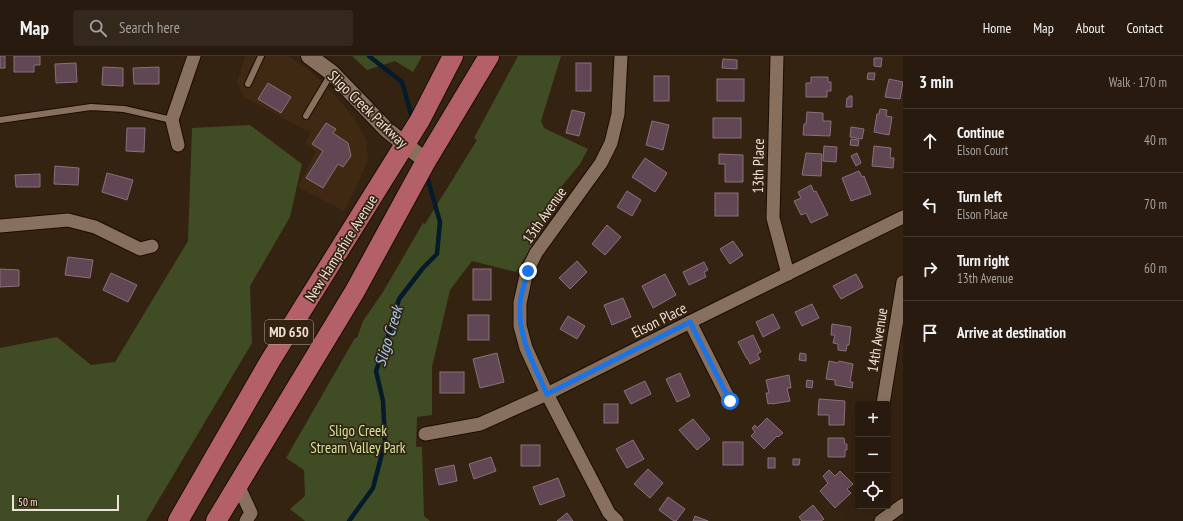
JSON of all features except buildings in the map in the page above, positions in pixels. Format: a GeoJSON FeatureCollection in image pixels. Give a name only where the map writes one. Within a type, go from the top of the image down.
{"type":"FeatureCollection","features":[{"type":"Feature","properties":{"kind":"main road","name":"New Hampshire Avenue"},"geometry":{"type":"LineString","coordinates":[[216,521],[355,291],[422,169],[489,56]]}},
{"type":"Feature","properties":{"kind":"main road","name":"New Hampshire Avenue"},"geometry":{"type":"LineString","coordinates":[[178,521],[270,362],[420,120],[449,63]]}},
{"type":"Feature","properties":{"kind":"street"},"geometry":{"type":"LineString","coordinates":[[178,145],[172,120],[194,56]]}},
{"type":"Feature","properties":{"kind":"street","name":"Sligo Creek Parkway"},"geometry":{"type":"LineString","coordinates":[[309,56],[332,73],[387,130],[405,145],[422,169]]}},
{"type":"Feature","properties":{"kind":"street","name":"13th Avenue"},"geometry":{"type":"LineString","coordinates":[[617,521],[609,513],[547,394],[526,348],[520,326],[520,303],[528,271],[536,253],[601,163],[611,142],[618,114],[621,56]]}},
{"type":"Feature","properties":{"kind":"street","name":"13th Place"},"geometry":{"type":"LineString","coordinates":[[777,56],[773,218],[788,274]]}},
{"type":"Feature","properties":{"kind":"street","name":"Elson Place"},"geometry":{"type":"LineString","coordinates":[[425,434],[480,424],[547,394],[903,217]]}},
{"type":"Feature","properties":{"kind":"street"},"geometry":{"type":"LineString","coordinates":[[0,226],[68,220],[95,227],[140,249],[152,246]]}},
{"type":"Feature","properties":{"kind":"street","name":"14th Avenue"},"geometry":{"type":"LineString","coordinates":[[883,401],[903,282]]}},
{"type":"Feature","properties":{"kind":"street"},"geometry":{"type":"LineString","coordinates":[[690,322],[730,401]]}},
{"type":"Feature","properties":{"kind":"street"},"geometry":{"type":"LineString","coordinates":[[238,485],[252,513],[246,521]]}},
{"type":"Feature","properties":{"kind":"street"},"geometry":{"type":"LineString","coordinates":[[886,512],[903,505]]}},
{"type":"Feature","properties":{"kind":"lane"},"geometry":{"type":"LineString","coordinates":[[248,84],[261,56]]}},
{"type":"Feature","properties":{"kind":"lane"},"geometry":{"type":"LineString","coordinates":[[306,116],[332,73]]}},
{"type":"Feature","properties":{"kind":"lane"},"geometry":{"type":"LineString","coordinates":[[0,120],[91,107],[124,109],[172,120]]}},
{"type":"Feature","properties":{"kind":"shaded area"},"geometry":{"type":"Polygon","coordinates":[[[245,56],[288,56],[307,68],[333,93],[353,117],[366,140],[368,159],[344,211],[298,187],[316,151],[305,143],[311,133],[244,97],[237,83],[245,56]]]}},
{"type":"Feature","properties":{"kind":"green space"},"geometry":{"type":"Polygon","coordinates":[[[352,56],[422,56],[413,72],[395,61],[367,70],[352,56]]]}},
{"type":"Feature","properties":{"kind":"green space","name":"Sligo Creek Stream Valley Park"},"geometry":{"type":"Polygon","coordinates":[[[518,56],[561,56],[541,121],[544,128],[588,149],[580,164],[561,187],[557,206],[516,272],[472,261],[450,290],[432,367],[432,415],[417,417],[416,447],[422,447],[424,516],[430,521],[305,521],[290,509],[305,496],[304,470],[286,458],[355,338],[357,338],[363,321],[383,292],[423,223],[425,224],[477,140],[474,138],[518,56]]]}},
{"type":"Feature","properties":{"kind":"green space"},"geometry":{"type":"Polygon","coordinates":[[[250,125],[302,164],[290,217],[250,286],[252,343],[146,521],[0,521],[0,348],[57,337],[91,365],[115,362],[188,241],[192,128],[250,125]]]}},
{"type":"Feature","properties":{"kind":"waterway","name":"Sligo Creek"},"geometry":{"type":"LineString","coordinates":[[369,56],[402,82],[413,121]]}},
{"type":"Feature","properties":{"kind":"waterway","name":"Sligo Creek"},"geometry":{"type":"LineString","coordinates":[[349,521],[373,488],[385,442],[383,401],[376,371],[399,299],[423,268],[437,254],[440,222],[426,173]]}},
{"type":"Feature","properties":{"kind":"route"},"geometry":{"type":"LineString","coordinates":[[528,271],[520,303],[520,326],[526,348],[547,394],[690,322],[730,401]]}}]}
